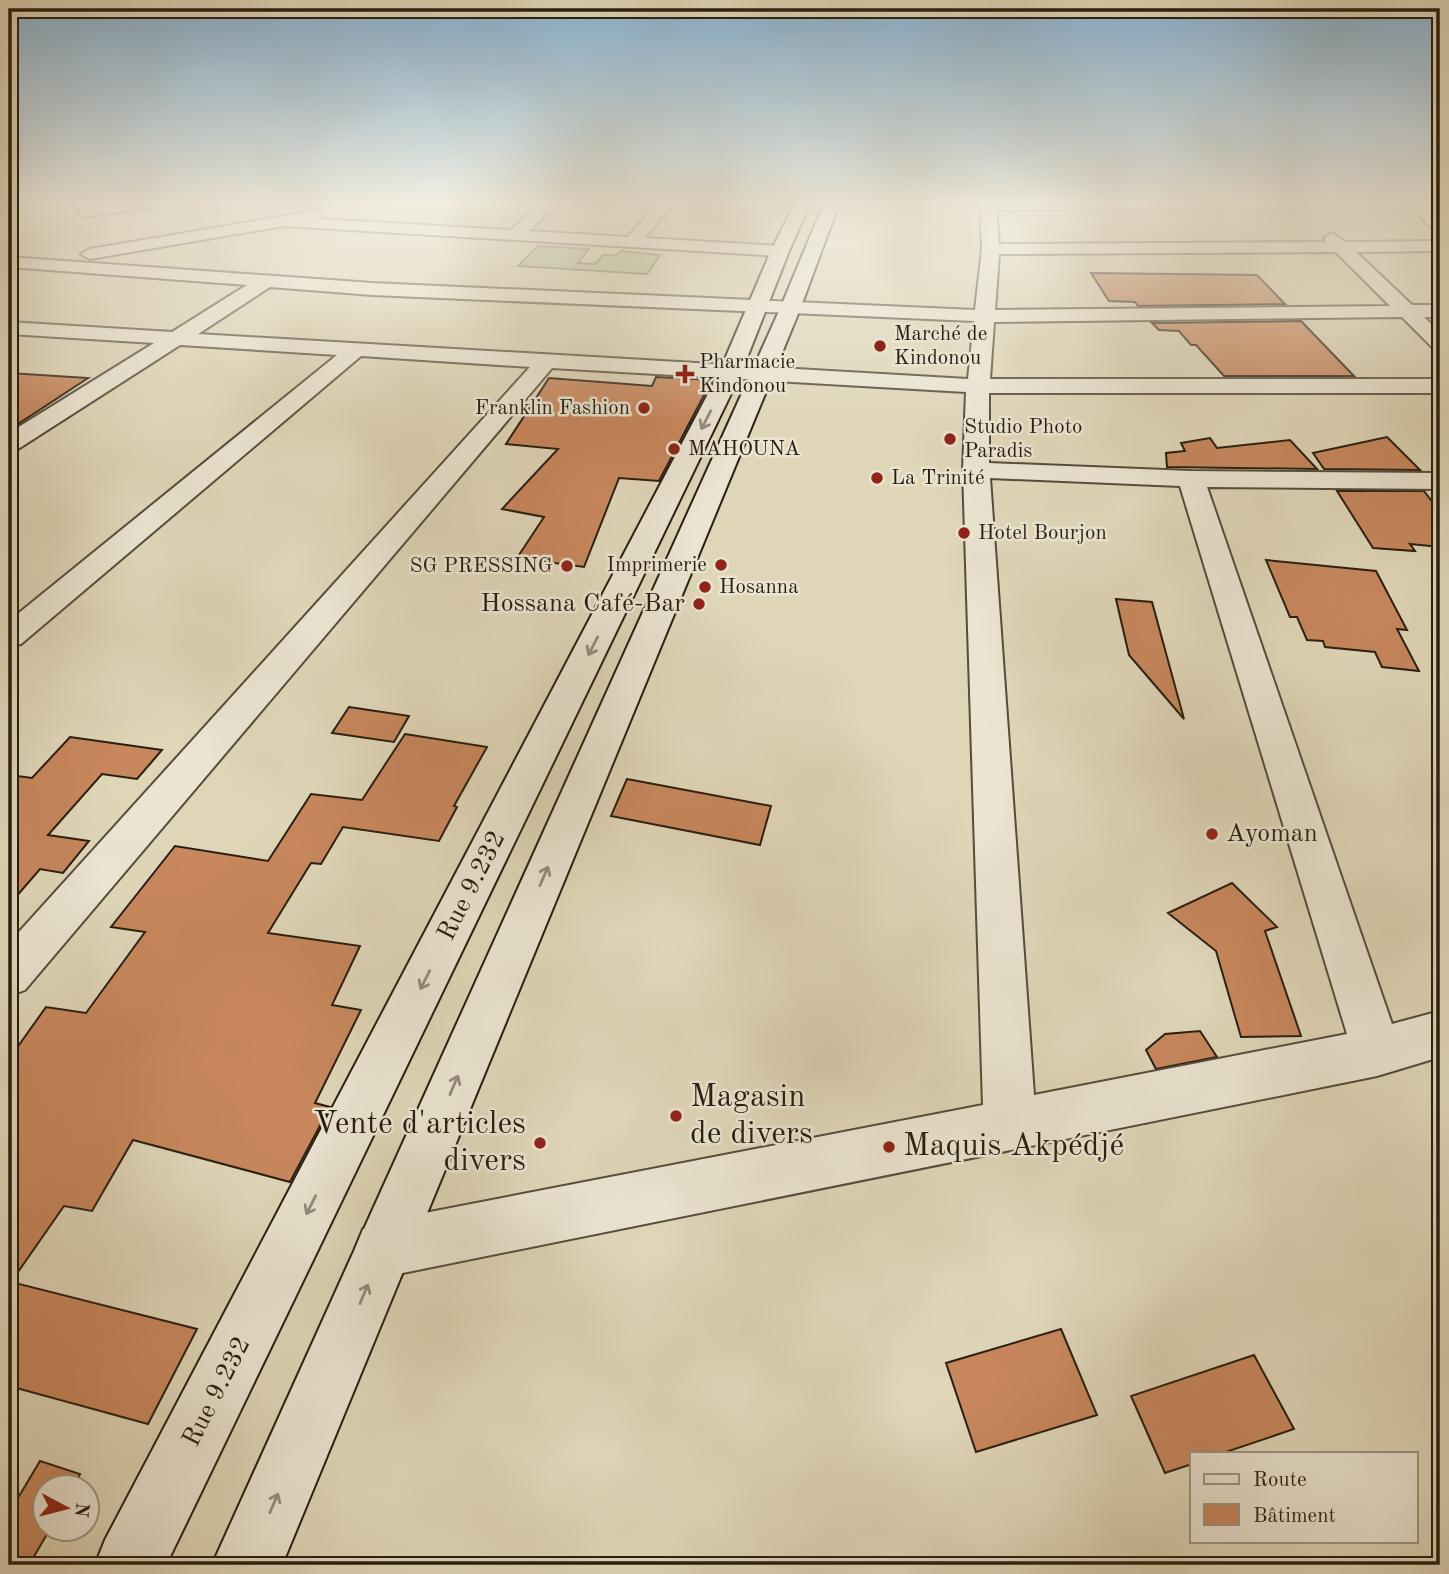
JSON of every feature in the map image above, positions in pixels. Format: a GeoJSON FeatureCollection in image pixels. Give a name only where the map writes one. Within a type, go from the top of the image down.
{"type":"FeatureCollection","features":[{"type":"Feature","properties":{"kind":"street"},"geometry":{"type":"LineString","coordinates":[[168,274],[773,309],[987,316],[1440,311]]}},
{"type":"Feature","properties":{"kind":"street","name":"Rue 9.232"},"geometry":{"type":"LineString","coordinates":[[773,309],[777,274]]}},
{"type":"Feature","properties":{"kind":"street","name":"Rue 9.232"},"geometry":{"type":"LineString","coordinates":[[247,1565],[383,1249],[745,374],[773,309],[792,274]]}},
{"type":"Feature","properties":{"kind":"street"},"geometry":{"type":"LineString","coordinates":[[989,274],[978,386],[976,470],[1010,1125]]}},
{"type":"Feature","properties":{"kind":"street"},"geometry":{"type":"LineString","coordinates":[[1369,274],[1440,344]]}},
{"type":"Feature","properties":{"kind":"street"},"geometry":{"type":"LineString","coordinates":[[9,444],[265,282]]}},
{"type":"Feature","properties":{"kind":"street"},"geometry":{"type":"LineString","coordinates":[[9,328],[978,386],[1440,386]]}},
{"type":"Feature","properties":{"kind":"street"},"geometry":{"type":"LineString","coordinates":[[9,638],[356,350]]}},
{"type":"Feature","properties":{"kind":"street"},"geometry":{"type":"LineString","coordinates":[[9,975],[547,361]]}},
{"type":"Feature","properties":{"kind":"street","name":"Rue 9.232"},"geometry":{"type":"LineString","coordinates":[[130,1565],[745,374]]}},
{"type":"Feature","properties":{"kind":"street"},"geometry":{"type":"LineString","coordinates":[[976,470],[1438,486]]}},
{"type":"Feature","properties":{"kind":"street"},"geometry":{"type":"LineString","coordinates":[[1191,479],[1377,1052]]}},
{"type":"Feature","properties":{"kind":"street"},"geometry":{"type":"LineString","coordinates":[[383,1249],[1377,1052],[1440,1034]]}},
{"type":"Feature","properties":{"kind":"building"},"geometry":{"type":"Polygon","coordinates":[[[1092,274],[1257,275],[1285,304],[1138,306],[1135,302],[1109,301],[1092,274]]]}},
{"type":"Feature","properties":{"kind":"building"},"geometry":{"type":"Polygon","coordinates":[[[1301,321],[1354,376],[1224,376],[1196,345],[1191,345],[1179,331],[1159,330],[1152,323],[1301,321]]]}},
{"type":"Feature","properties":{"kind":"building"},"geometry":{"type":"Polygon","coordinates":[[[9,373],[88,378],[9,430],[9,373]]]}},
{"type":"Feature","properties":{"kind":"building"},"geometry":{"type":"Polygon","coordinates":[[[656,377],[712,380],[659,481],[619,478],[584,567],[517,558],[544,517],[502,509],[558,449],[506,444],[549,378],[652,386],[656,377]]]}},
{"type":"Feature","properties":{"kind":"building"},"geometry":{"type":"Polygon","coordinates":[[[1387,437],[1420,470],[1324,469],[1313,453],[1387,437]]]}},
{"type":"Feature","properties":{"kind":"building"},"geometry":{"type":"Polygon","coordinates":[[[1210,438],[1217,448],[1290,440],[1317,469],[1167,467],[1166,453],[1185,451],[1181,443],[1210,438]]]}},
{"type":"Feature","properties":{"kind":"building"},"geometry":{"type":"Polygon","coordinates":[[[1337,491],[1424,491],[1440,512],[1440,547],[1410,544],[1415,551],[1373,548],[1337,491]]]}},
{"type":"Feature","properties":{"kind":"building"},"geometry":{"type":"Polygon","coordinates":[[[1266,560],[1376,571],[1407,630],[1397,629],[1419,671],[1382,667],[1375,652],[1325,647],[1323,641],[1307,640],[1297,617],[1290,617],[1266,560]]]}},
{"type":"Feature","properties":{"kind":"building"},"geometry":{"type":"Polygon","coordinates":[[[1116,599],[1152,602],[1184,719],[1129,655],[1116,599]]]}},
{"type":"Feature","properties":{"kind":"building"},"geometry":{"type":"Polygon","coordinates":[[[349,707],[409,716],[394,742],[332,733],[349,707]]]}},
{"type":"Feature","properties":{"kind":"building"},"geometry":{"type":"Polygon","coordinates":[[[405,734],[487,747],[454,806],[457,807],[439,841],[343,827],[321,864],[311,863],[268,933],[360,946],[332,1005],[361,1010],[315,1103],[330,1107],[290,1182],[133,1140],[92,1211],[64,1206],[11,1282],[197,1329],[148,1424],[9,1386],[9,1059],[46,1007],[86,1013],[145,932],[111,927],[175,846],[268,861],[311,794],[362,800],[405,734]]]}},
{"type":"Feature","properties":{"kind":"building"},"geometry":{"type":"Polygon","coordinates":[[[70,737],[162,750],[137,779],[102,774],[48,835],[89,841],[63,873],[40,869],[9,905],[9,775],[32,778],[70,737]]]}},
{"type":"Feature","properties":{"kind":"building"},"geometry":{"type":"Polygon","coordinates":[[[627,779],[771,806],[760,845],[611,816],[627,779]]]}},
{"type":"Feature","properties":{"kind":"building"},"geometry":{"type":"Polygon","coordinates":[[[1232,883],[1277,927],[1265,931],[1301,1036],[1241,1037],[1216,951],[1168,913],[1232,883]]]}},
{"type":"Feature","properties":{"kind":"building"},"geometry":{"type":"Polygon","coordinates":[[[1200,1031],[1217,1057],[1156,1069],[1146,1050],[1165,1034],[1200,1031]]]}},
{"type":"Feature","properties":{"kind":"building"},"geometry":{"type":"Polygon","coordinates":[[[1061,1329],[1097,1415],[976,1452],[946,1363],[1061,1329]]]}},
{"type":"Feature","properties":{"kind":"building"},"geometry":{"type":"Polygon","coordinates":[[[1254,1355],[1294,1429],[1226,1452],[1190,1452],[1190,1465],[1165,1473],[1131,1396],[1254,1355]]]}},
{"type":"Feature","properties":{"kind":"building"},"geometry":{"type":"Polygon","coordinates":[[[40,1461],[74,1472],[33,1472],[40,1461]]]}},
{"type":"Feature","properties":{"kind":"building"},"geometry":{"type":"Polygon","coordinates":[[[32,1474],[32,1542],[42,1542],[29,1565],[9,1565],[9,1513],[32,1474]]]}},
{"type":"Feature","properties":{"kind":"place","name":"Marché de Kindonou"},"geometry":{"type":"Point","coordinates":[880,346]}},
{"type":"Feature","properties":{"kind":"place","name":"Pharmacie Kindonou"},"geometry":{"type":"Point","coordinates":[685,374]}},
{"type":"Feature","properties":{"kind":"place","name":"Franklin Fashion"},"geometry":{"type":"Point","coordinates":[644,408]}},
{"type":"Feature","properties":{"kind":"place","name":"Studio Photo Paradis"},"geometry":{"type":"Point","coordinates":[950,439]}},
{"type":"Feature","properties":{"kind":"place","name":"MAHOUNA"},"geometry":{"type":"Point","coordinates":[674,449]}},
{"type":"Feature","properties":{"kind":"place","name":"La Trinité"},"geometry":{"type":"Point","coordinates":[877,478]}},
{"type":"Feature","properties":{"kind":"place","name":"Hotel Bourjon"},"geometry":{"type":"Point","coordinates":[964,533]}},
{"type":"Feature","properties":{"kind":"place","name":"Imprimerie"},"geometry":{"type":"Point","coordinates":[721,565]}},
{"type":"Feature","properties":{"kind":"place","name":"SG PRESSING"},"geometry":{"type":"Point","coordinates":[567,566]}},
{"type":"Feature","properties":{"kind":"place","name":"Hosanna"},"geometry":{"type":"Point","coordinates":[705,587]}},
{"type":"Feature","properties":{"kind":"place","name":"Hossana Café-Bar"},"geometry":{"type":"Point","coordinates":[699,604]}},
{"type":"Feature","properties":{"kind":"place","name":"Ayoman"},"geometry":{"type":"Point","coordinates":[1212,834]}},
{"type":"Feature","properties":{"kind":"place","name":"Magasin de divers"},"geometry":{"type":"Point","coordinates":[676,1116]}},
{"type":"Feature","properties":{"kind":"place","name":"Vente d'articles divers"},"geometry":{"type":"Point","coordinates":[540,1143]}},
{"type":"Feature","properties":{"kind":"place","name":"Maquis Akpédjé"},"geometry":{"type":"Point","coordinates":[889,1147]}}]}
